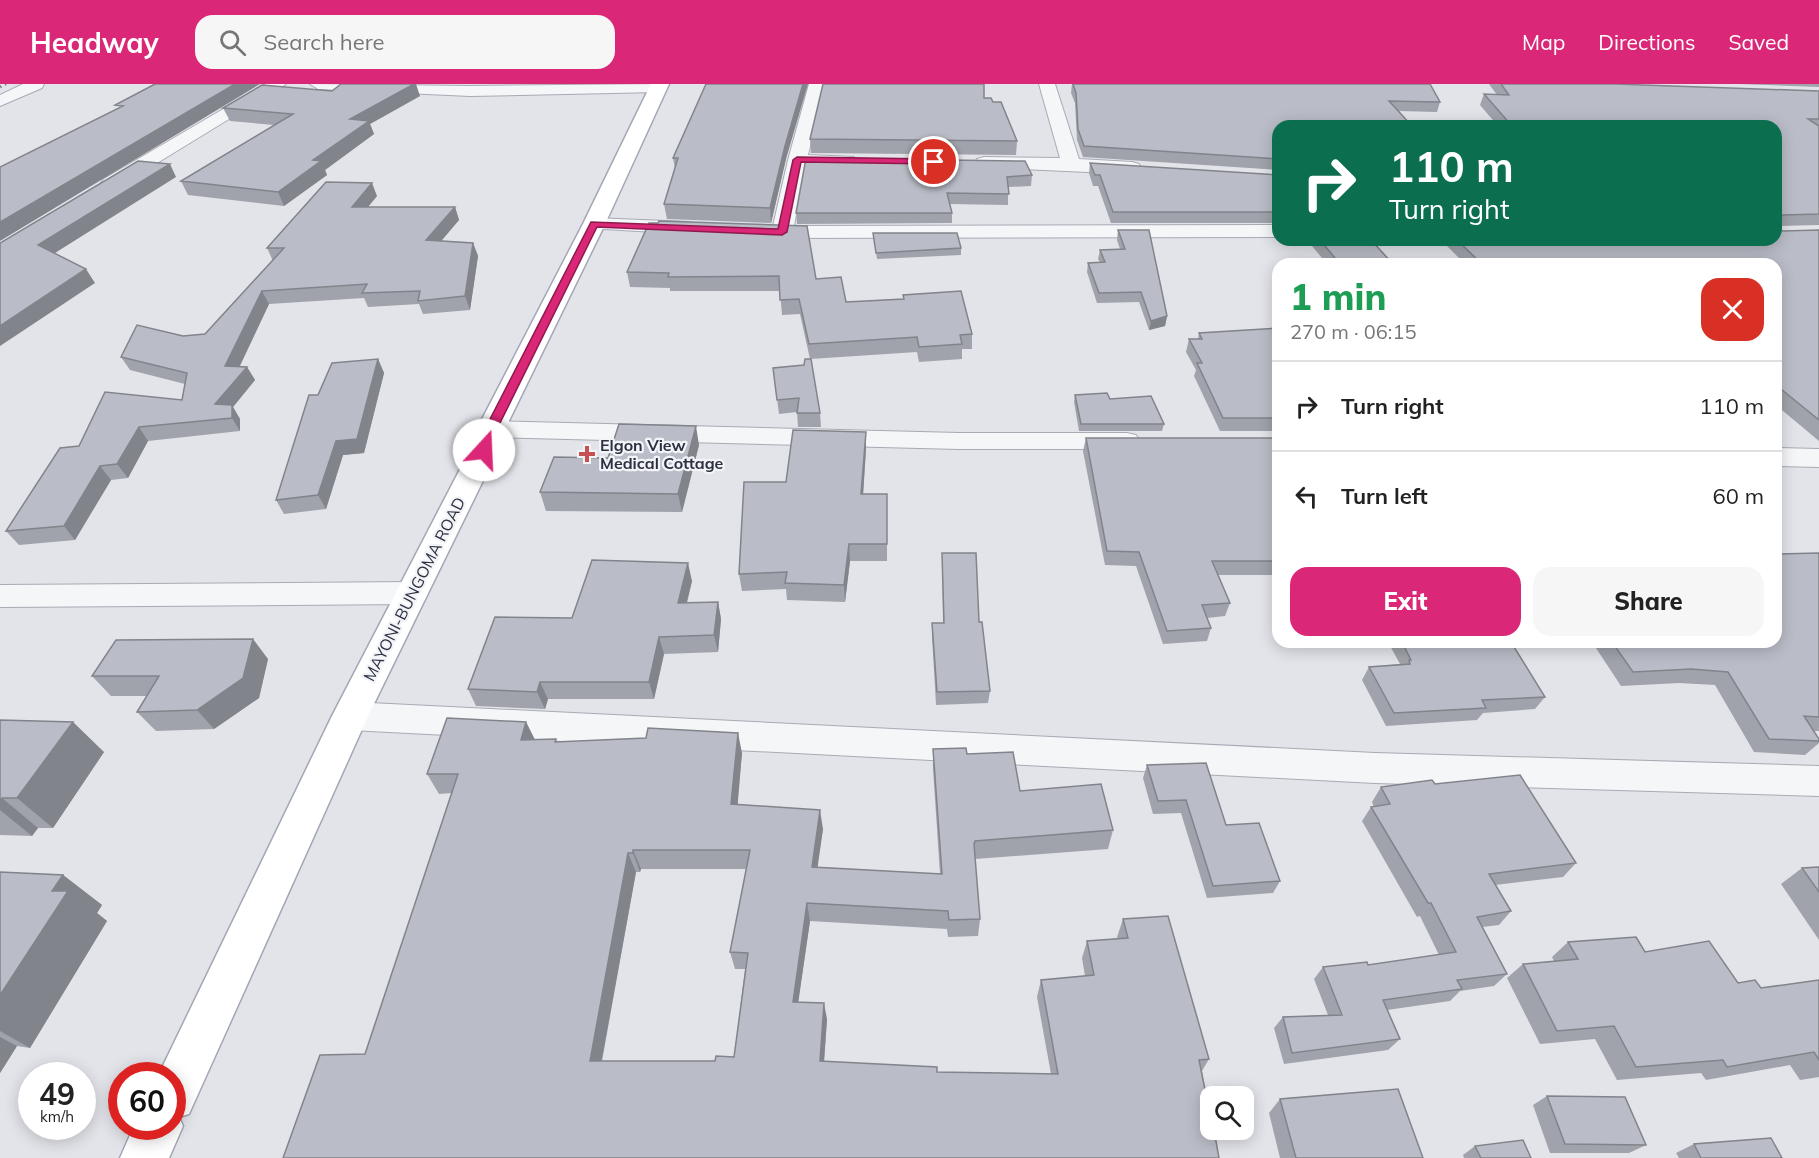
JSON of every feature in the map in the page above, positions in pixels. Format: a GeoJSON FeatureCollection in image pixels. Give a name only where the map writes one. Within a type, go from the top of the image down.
{"type":"FeatureCollection","features":[{"type":"Feature","properties":{"kind":"main road","name":"MAYONI-BUNGOMA ROAD"},"geometry":{"type":"LineString","coordinates":[[186,1067],[350,716],[484,450],[491,429],[594,224],[660,85]]}},
{"type":"Feature","properties":{"kind":"main road"},"geometry":{"type":"LineString","coordinates":[[144,1158],[152,1140]]}},
{"type":"Feature","properties":{"kind":"street"},"geometry":{"type":"LineString","coordinates":[[0,101],[36,84]]}},
{"type":"Feature","properties":{"kind":"street"},"geometry":{"type":"LineString","coordinates":[[91,196],[278,84]]}},
{"type":"Feature","properties":{"kind":"street"},"geometry":{"type":"LineString","coordinates":[[318,84],[470,91],[660,85]]}},
{"type":"Feature","properties":{"kind":"street"},"geometry":{"type":"LineString","coordinates":[[782,232],[797,160],[817,84]]}},
{"type":"Feature","properties":{"kind":"street"},"geometry":{"type":"LineString","coordinates":[[1047,84],[1071,164]]}},
{"type":"Feature","properties":{"kind":"street"},"geometry":{"type":"LineString","coordinates":[[797,160],[869,161]]}},
{"type":"Feature","properties":{"kind":"street"},"geometry":{"type":"LineString","coordinates":[[964,162],[1071,164],[1152,170]]}},
{"type":"Feature","properties":{"kind":"street"},"geometry":{"type":"LineString","coordinates":[[594,224],[712,229]]}},
{"type":"Feature","properties":{"kind":"street"},"geometry":{"type":"LineString","coordinates":[[747,231],[1272,231]]}},
{"type":"Feature","properties":{"kind":"street"},"geometry":{"type":"LineString","coordinates":[[491,429],[959,441],[1148,441]]}},
{"type":"Feature","properties":{"kind":"street"},"geometry":{"type":"LineString","coordinates":[[1782,457],[1819,458]]}},
{"type":"Feature","properties":{"kind":"street"},"geometry":{"type":"LineString","coordinates":[[0,596],[413,593]]}},
{"type":"Feature","properties":{"kind":"street"},"geometry":{"type":"LineString","coordinates":[[350,716],[1375,768],[1819,781]]}},
{"type":"Feature","properties":{"kind":"building"},"geometry":{"type":"Polygon","coordinates":[[[155,84],[235,84],[0,222],[0,167],[123,106],[115,105],[155,84]]]}},
{"type":"Feature","properties":{"kind":"building"},"geometry":{"type":"Polygon","coordinates":[[[341,84],[414,84],[350,119],[369,121],[313,160],[321,161],[278,192],[181,181],[293,114],[223,108],[262,85],[332,91],[341,84]]]}},
{"type":"Feature","properties":{"kind":"building"},"geometry":{"type":"Polygon","coordinates":[[[706,84],[803,84],[770,208],[664,204],[678,158],[673,158],[706,84]]]}},
{"type":"Feature","properties":{"kind":"building"},"geometry":{"type":"Polygon","coordinates":[[[823,84],[984,84],[984,98],[991,98],[993,102],[1001,102],[1017,141],[810,139],[823,84]]]}},
{"type":"Feature","properties":{"kind":"building"},"geometry":{"type":"Polygon","coordinates":[[[1073,84],[1430,84],[1440,102],[1389,101],[1406,120],[1272,120],[1272,159],[1084,146],[1078,129],[1076,93],[1073,84]]]}},
{"type":"Feature","properties":{"kind":"building"},"geometry":{"type":"Polygon","coordinates":[[[1501,84],[1614,84],[1819,91],[1819,119],[1808,119],[1819,126],[1819,214],[1782,216],[1782,120],[1507,120],[1484,94],[1509,95],[1501,84]]]}},
{"type":"Feature","properties":{"kind":"building"},"geometry":{"type":"Polygon","coordinates":[[[806,158],[1025,161],[1032,175],[1007,177],[1009,194],[947,193],[952,213],[796,213],[806,158]]]}},
{"type":"Feature","properties":{"kind":"building"},"geometry":{"type":"Polygon","coordinates":[[[138,161],[170,164],[38,245],[86,269],[0,326],[0,243],[138,161]]]}},
{"type":"Feature","properties":{"kind":"building"},"geometry":{"type":"Polygon","coordinates":[[[1090,163],[1272,175],[1272,212],[1113,212],[1100,175],[1095,175],[1090,163]]]}},
{"type":"Feature","properties":{"kind":"building"},"geometry":{"type":"Polygon","coordinates":[[[326,182],[372,183],[352,207],[455,207],[426,240],[473,243],[465,296],[418,301],[420,291],[362,293],[367,284],[262,291],[225,366],[247,367],[215,404],[232,405],[232,418],[139,427],[117,464],[100,466],[64,526],[6,531],[60,448],[79,446],[105,392],[182,400],[187,373],[121,357],[137,325],[183,336],[205,334],[284,248],[267,248],[326,182]]]}},
{"type":"Feature","properties":{"kind":"building"},"geometry":{"type":"Polygon","coordinates":[[[659,221],[807,226],[816,279],[841,277],[846,302],[904,299],[903,295],[961,291],[972,334],[960,335],[962,344],[919,347],[917,337],[809,344],[799,299],[780,300],[779,276],[668,277],[669,273],[627,272],[649,223],[659,221]]]}},
{"type":"Feature","properties":{"kind":"building"},"geometry":{"type":"Polygon","coordinates":[[[1118,230],[1149,230],[1167,316],[1151,321],[1141,292],[1099,293],[1088,263],[1105,262],[1100,250],[1125,249],[1118,230]]]}},
{"type":"Feature","properties":{"kind":"building"},"geometry":{"type":"Polygon","coordinates":[[[1782,230],[1819,230],[1819,420],[1782,390],[1782,258],[1476,258],[1463,246],[1782,246],[1782,230]]]}},
{"type":"Feature","properties":{"kind":"building"},"geometry":{"type":"Polygon","coordinates":[[[873,233],[957,233],[961,248],[876,253],[873,233]]]}},
{"type":"Feature","properties":{"kind":"building"},"geometry":{"type":"Polygon","coordinates":[[[1325,246],[1376,246],[1388,258],[1335,258],[1325,246]]]}},
{"type":"Feature","properties":{"kind":"building"},"geometry":{"type":"Polygon","coordinates":[[[1272,328],[1272,418],[1223,418],[1197,363],[1202,363],[1189,339],[1202,339],[1199,333],[1272,328]]]}},
{"type":"Feature","properties":{"kind":"building"},"geometry":{"type":"Polygon","coordinates":[[[378,359],[357,439],[336,441],[318,495],[276,500],[309,395],[318,395],[332,363],[378,359]]]}},
{"type":"Feature","properties":{"kind":"building"},"geometry":{"type":"Polygon","coordinates":[[[805,359],[811,359],[820,413],[797,413],[799,398],[777,400],[773,368],[804,365],[805,359]]]}},
{"type":"Feature","properties":{"kind":"building"},"geometry":{"type":"Polygon","coordinates":[[[1107,393],[1110,399],[1151,396],[1164,424],[1081,424],[1075,395],[1107,393]]]}},
{"type":"Feature","properties":{"kind":"building"},"geometry":{"type":"Polygon","coordinates":[[[619,424],[696,426],[678,494],[540,492],[554,457],[608,458],[619,424]]]}},
{"type":"Feature","properties":{"kind":"building"},"geometry":{"type":"Polygon","coordinates":[[[793,430],[866,432],[861,494],[887,494],[887,544],[849,544],[844,585],[785,583],[787,572],[739,574],[744,482],[786,482],[793,430]]]}},
{"type":"Feature","properties":{"kind":"building"},"geometry":{"type":"Polygon","coordinates":[[[1086,438],[1272,438],[1272,561],[1212,561],[1230,603],[1202,605],[1211,628],[1167,631],[1139,552],[1107,551],[1086,438]]]}},
{"type":"Feature","properties":{"kind":"building"},"geometry":{"type":"Polygon","coordinates":[[[942,553],[976,553],[979,622],[982,622],[990,691],[937,692],[932,623],[944,623],[942,553]]]}},
{"type":"Feature","properties":{"kind":"building"},"geometry":{"type":"Polygon","coordinates":[[[1819,553],[1819,717],[1804,716],[1819,741],[1769,739],[1728,672],[1691,669],[1633,672],[1616,648],[1782,648],[1782,554],[1819,553]]]}},
{"type":"Feature","properties":{"kind":"building"},"geometry":{"type":"Polygon","coordinates":[[[592,560],[688,563],[678,603],[718,602],[714,635],[659,637],[649,682],[540,682],[537,692],[468,689],[495,617],[572,618],[592,560]]]}},
{"type":"Feature","properties":{"kind":"building"},"geometry":{"type":"Polygon","coordinates":[[[253,639],[243,678],[197,710],[137,712],[159,676],[92,676],[116,640],[253,639]]]}},
{"type":"Feature","properties":{"kind":"building"},"geometry":{"type":"Polygon","coordinates":[[[1405,648],[1515,648],[1545,697],[1482,700],[1486,708],[1394,713],[1369,667],[1410,664],[1409,660],[1411,660],[1405,648]]]}},
{"type":"Feature","properties":{"kind":"building"},"geometry":{"type":"Polygon","coordinates":[[[447,718],[526,722],[521,740],[556,739],[555,742],[646,738],[648,728],[738,733],[731,804],[820,810],[812,867],[942,874],[933,749],[966,748],[967,754],[1013,752],[1020,791],[1101,784],[1113,830],[975,841],[980,919],[949,920],[948,911],[807,903],[793,1002],[824,1003],[820,1061],[937,1067],[937,1072],[1058,1074],[1041,980],[1094,975],[1087,941],[1128,938],[1123,919],[1168,916],[1209,1059],[1199,1060],[1204,1086],[1200,1086],[1200,1140],[1216,1140],[1219,1158],[283,1158],[320,1055],[365,1054],[458,774],[427,774],[447,718]],[[633,850],[633,853],[628,853],[590,1061],[715,1061],[716,1056],[734,1057],[748,953],[730,952],[750,850],[633,850]]]}},
{"type":"Feature","properties":{"kind":"building"},"geometry":{"type":"Polygon","coordinates":[[[0,720],[73,722],[17,798],[2,798],[0,801],[0,720]]]}},
{"type":"Feature","properties":{"kind":"building"},"geometry":{"type":"Polygon","coordinates":[[[1206,763],[1226,825],[1259,823],[1280,881],[1213,886],[1186,800],[1158,801],[1147,765],[1206,763]]]}},
{"type":"Feature","properties":{"kind":"building"},"geometry":{"type":"Polygon","coordinates":[[[1520,775],[1576,863],[1489,874],[1511,911],[1477,917],[1507,974],[1457,980],[1462,989],[1383,1000],[1400,1039],[1292,1053],[1283,1017],[1342,1015],[1323,967],[1367,962],[1368,965],[1456,952],[1431,903],[1428,903],[1371,807],[1390,804],[1381,787],[1432,780],[1435,784],[1520,775]]]}},
{"type":"Feature","properties":{"kind":"building"},"geometry":{"type":"Polygon","coordinates":[[[1819,867],[1819,892],[1802,868],[1819,867]]]}},
{"type":"Feature","properties":{"kind":"building"},"geometry":{"type":"Polygon","coordinates":[[[0,872],[63,875],[52,891],[68,891],[0,995],[0,872]]]}},
{"type":"Feature","properties":{"kind":"building"},"geometry":{"type":"Polygon","coordinates":[[[1636,937],[1645,952],[1709,941],[1738,983],[1755,980],[1761,988],[1819,980],[1819,1060],[1814,1052],[1727,1067],[1723,1060],[1636,1067],[1614,1026],[1557,1031],[1523,964],[1578,959],[1568,942],[1636,937]]]}},
{"type":"Feature","properties":{"kind":"building"},"geometry":{"type":"Polygon","coordinates":[[[1398,1089],[1423,1158],[1296,1158],[1280,1099],[1398,1089]]]}},
{"type":"Feature","properties":{"kind":"building"},"geometry":{"type":"Polygon","coordinates":[[[1547,1096],[1625,1097],[1646,1145],[1565,1144],[1547,1096]]]}},
{"type":"Feature","properties":{"kind":"building"},"geometry":{"type":"Polygon","coordinates":[[[1771,1138],[1782,1158],[1701,1158],[1694,1144],[1771,1138]]]}},
{"type":"Feature","properties":{"kind":"building"},"geometry":{"type":"Polygon","coordinates":[[[1523,1140],[1531,1158],[1481,1158],[1475,1146],[1523,1140]]]}},
{"type":"Feature","properties":{"kind":"railway"},"geometry":{"type":"LineString","coordinates":[[0,87],[6,84]]}},
{"type":"Feature","properties":{"kind":"place","name":"Elgon View Medical Cottage"},"geometry":{"type":"Point","coordinates":[587,454]}},
{"type":"Feature","properties":{"kind":"route"},"geometry":{"type":"LineString","coordinates":[[484,450],[491,429],[594,224],[782,232],[797,160],[934,162]]}}]}
